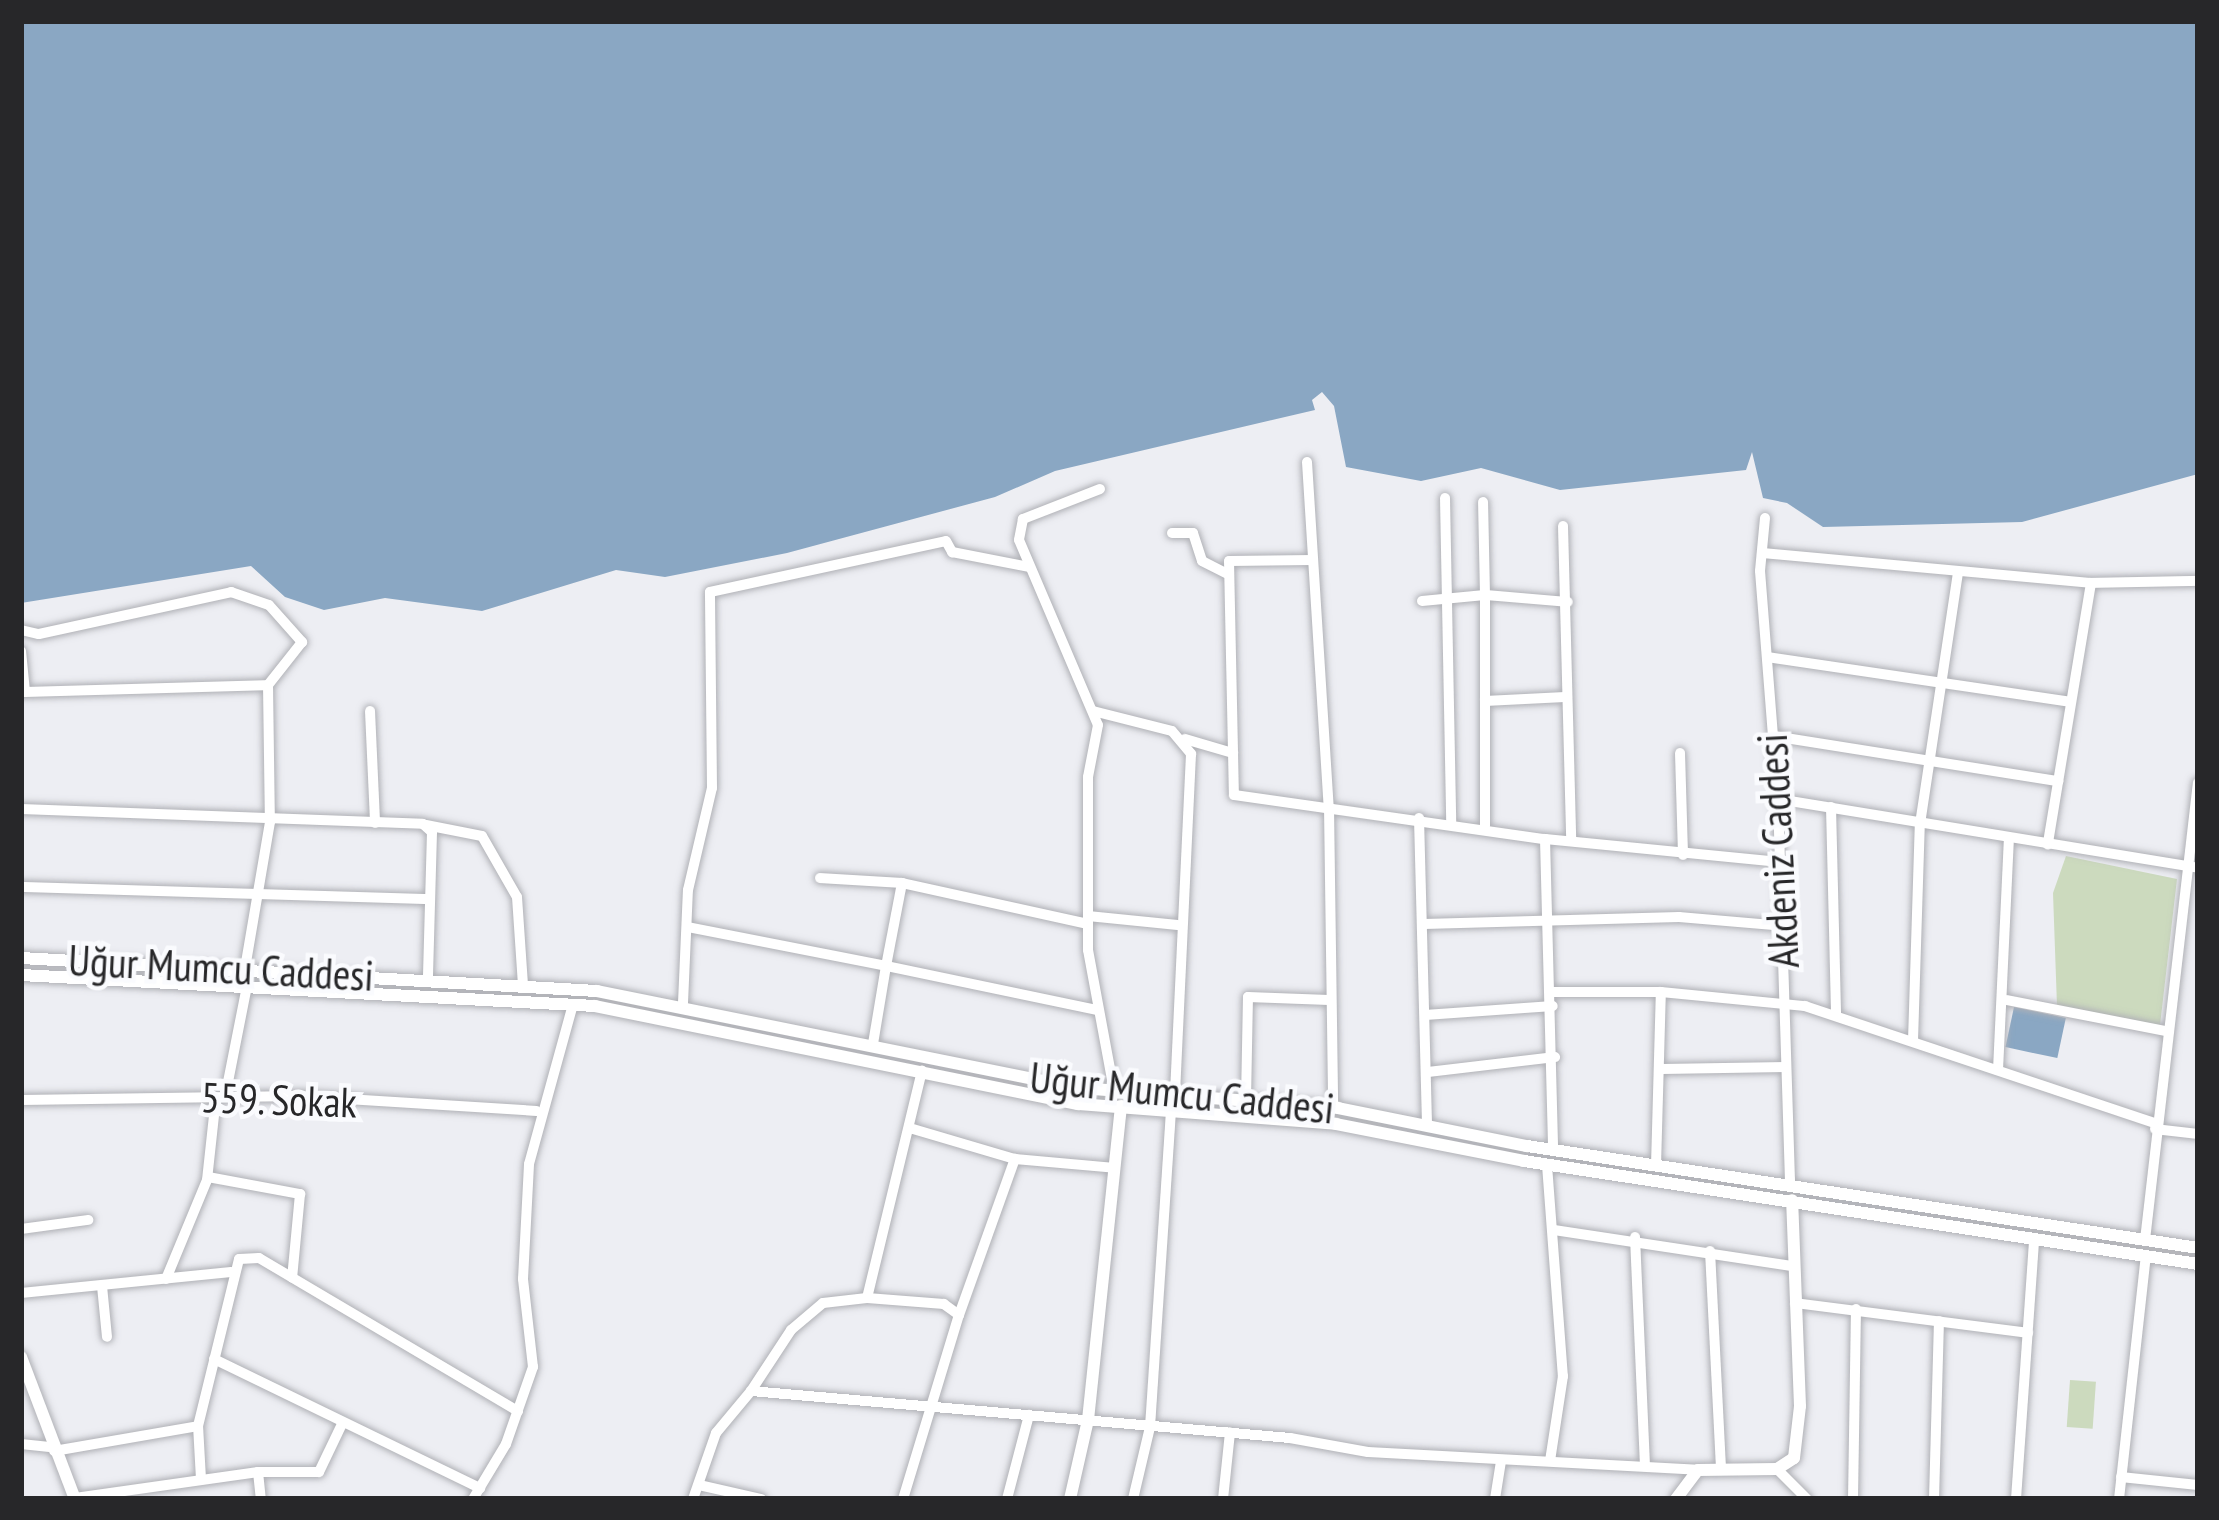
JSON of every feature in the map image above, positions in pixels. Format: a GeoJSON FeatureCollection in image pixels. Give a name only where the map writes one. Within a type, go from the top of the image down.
{"type":"FeatureCollection","features":[{"type":"Feature","properties":{"kind":"street"},"geometry":{"type":"LineString","coordinates":[[1307,462],[1329,807],[1333,1108]]}},
{"type":"Feature","properties":{"kind":"street"},"geometry":{"type":"LineString","coordinates":[[1100,489],[1023,519],[1019,540],[1094,712],[1088,920],[1097,1010],[1114,1090]]}},
{"type":"Feature","properties":{"kind":"street"},"geometry":{"type":"LineString","coordinates":[[1445,498],[1450,822]]}},
{"type":"Feature","properties":{"kind":"street"},"geometry":{"type":"LineString","coordinates":[[1483,502],[1485,826]]}},
{"type":"Feature","properties":{"kind":"street","name":"Akdeniz Caddesi"},"geometry":{"type":"LineString","coordinates":[[1765,518],[1762,553],[1778,799],[1790,1186]]}},
{"type":"Feature","properties":{"kind":"street"},"geometry":{"type":"LineString","coordinates":[[1563,526],[1571,841]]}},
{"type":"Feature","properties":{"kind":"street"},"geometry":{"type":"LineString","coordinates":[[1172,533],[1193,533],[1202,561],[1228,574]]}},
{"type":"Feature","properties":{"kind":"street"},"geometry":{"type":"LineString","coordinates":[[683,1004],[688,927],[712,788],[710,592],[946,541],[952,552],[1029,567]]}},
{"type":"Feature","properties":{"kind":"street"},"geometry":{"type":"LineString","coordinates":[[1762,553],[2091,583],[2198,580]]}},
{"type":"Feature","properties":{"kind":"street"},"geometry":{"type":"LineString","coordinates":[[1312,560],[1229,561],[1234,795],[1485,826],[1545,839],[1780,862]]}},
{"type":"Feature","properties":{"kind":"street"},"geometry":{"type":"LineString","coordinates":[[1912,1041],[1926,760],[1958,572]]}},
{"type":"Feature","properties":{"kind":"street"},"geometry":{"type":"LineString","coordinates":[[2048,844],[2091,583]]}},
{"type":"Feature","properties":{"kind":"street"},"geometry":{"type":"LineString","coordinates":[[21,630],[39,634],[231,592],[269,605],[302,643],[268,685],[269,822],[246,980],[208,1177],[166,1280]]}},
{"type":"Feature","properties":{"kind":"street"},"geometry":{"type":"LineString","coordinates":[[1422,601],[1485,595],[1568,602]]}},
{"type":"Feature","properties":{"kind":"street"},"geometry":{"type":"LineString","coordinates":[[21,651],[23,692],[268,685]]}},
{"type":"Feature","properties":{"kind":"street"},"geometry":{"type":"LineString","coordinates":[[1767,657],[2070,702]]}},
{"type":"Feature","properties":{"kind":"street"},"geometry":{"type":"LineString","coordinates":[[1485,701],[1565,697]]}},
{"type":"Feature","properties":{"kind":"street"},"geometry":{"type":"LineString","coordinates":[[370,711],[375,823]]}},
{"type":"Feature","properties":{"kind":"street"},"geometry":{"type":"LineString","coordinates":[[1094,712],[1233,753]]}},
{"type":"Feature","properties":{"kind":"street"},"geometry":{"type":"LineString","coordinates":[[1773,736],[2058,781]]}},
{"type":"Feature","properties":{"kind":"street"},"geometry":{"type":"LineString","coordinates":[[1174,1094],[1178,925],[1191,754],[1185,739]]}},
{"type":"Feature","properties":{"kind":"street"},"geometry":{"type":"LineString","coordinates":[[1680,753],[1683,855]]}},
{"type":"Feature","properties":{"kind":"street"},"geometry":{"type":"LineString","coordinates":[[2145,1240],[2165,1031],[2192,867],[2198,783]]}},
{"type":"Feature","properties":{"kind":"street"},"geometry":{"type":"LineString","coordinates":[[1778,799],[2192,867]]}},
{"type":"Feature","properties":{"kind":"street"},"geometry":{"type":"LineString","coordinates":[[1831,807],[1837,1015]]}},
{"type":"Feature","properties":{"kind":"street"},"geometry":{"type":"LineString","coordinates":[[21,809],[269,822],[423,824],[482,836],[517,897],[523,985]]}},
{"type":"Feature","properties":{"kind":"street"},"geometry":{"type":"LineString","coordinates":[[1419,818],[1428,1072],[1425,1142]]}},
{"type":"Feature","properties":{"kind":"street"},"geometry":{"type":"LineString","coordinates":[[423,824],[432,832],[428,977]]}},
{"type":"Feature","properties":{"kind":"street"},"geometry":{"type":"LineString","coordinates":[[1998,1070],[2007,1000],[2009,838]]}},
{"type":"Feature","properties":{"kind":"street"},"geometry":{"type":"LineString","coordinates":[[1545,839],[1555,1058],[1553,1150]]}},
{"type":"Feature","properties":{"kind":"street"},"geometry":{"type":"LineString","coordinates":[[820,878],[902,883],[1088,920],[1178,925]]}},
{"type":"Feature","properties":{"kind":"street"},"geometry":{"type":"LineString","coordinates":[[873,1044],[902,883]]}},
{"type":"Feature","properties":{"kind":"street"},"geometry":{"type":"LineString","coordinates":[[21,887],[428,899]]}},
{"type":"Feature","properties":{"kind":"street"},"geometry":{"type":"LineString","coordinates":[[1424,924],[1549,919],[1783,926]]}},
{"type":"Feature","properties":{"kind":"street"},"geometry":{"type":"LineString","coordinates":[[688,927],[1097,1010]]}},
{"type":"Feature","properties":{"kind":"street","name":"Uğur Mumcu Caddesi"},"geometry":{"type":"LineString","coordinates":[[21,958],[573,1004],[683,1019],[922,1071],[1121,1106],[1336,1124],[1547,1165],[2198,1264]]}},
{"type":"Feature","properties":{"kind":"street","name":"Uğur Mumcu Caddesi"},"geometry":{"type":"LineString","coordinates":[[21,975],[246,980],[428,977],[683,1004],[1114,1090],[1333,1108],[1553,1150],[2198,1248]]}},
{"type":"Feature","properties":{"kind":"street"},"geometry":{"type":"LineString","coordinates":[[1552,992],[1660,992],[1785,1001],[2155,1126],[2198,1134]]}},
{"type":"Feature","properties":{"kind":"street"},"geometry":{"type":"LineString","coordinates":[[1656,1166],[1662,1069],[1660,992]]}},
{"type":"Feature","properties":{"kind":"street"},"geometry":{"type":"LineString","coordinates":[[1246,1100],[1248,997],[1329,1000]]}},
{"type":"Feature","properties":{"kind":"street"},"geometry":{"type":"LineString","coordinates":[[2007,1000],[2165,1031]]}},
{"type":"Feature","properties":{"kind":"street"},"geometry":{"type":"LineString","coordinates":[[214,1359],[477,1494],[518,1411],[537,1348],[523,1279],[537,1111],[573,1004]]}},
{"type":"Feature","properties":{"kind":"street"},"geometry":{"type":"LineString","coordinates":[[1425,1015],[1552,1006]]}},
{"type":"Feature","properties":{"kind":"street"},"geometry":{"type":"LineString","coordinates":[[1428,1072],[1555,1058]]}},
{"type":"Feature","properties":{"kind":"street"},"geometry":{"type":"LineString","coordinates":[[1662,1069],[1786,1067]]}},
{"type":"Feature","properties":{"kind":"street"},"geometry":{"type":"LineString","coordinates":[[867,1298],[913,1129],[922,1071]]}},
{"type":"Feature","properties":{"kind":"street","name":"559. Sokak"},"geometry":{"type":"LineString","coordinates":[[21,1100],[221,1097],[537,1111]]}},
{"type":"Feature","properties":{"kind":"street"},"geometry":{"type":"LineString","coordinates":[[1070,1499],[1088,1420],[1121,1106]]}},
{"type":"Feature","properties":{"kind":"street"},"geometry":{"type":"LineString","coordinates":[[1133,1499],[1150,1427],[1171,1110]]}},
{"type":"Feature","properties":{"kind":"street"},"geometry":{"type":"LineString","coordinates":[[913,1129],[1015,1159],[1115,1168]]}},
{"type":"Feature","properties":{"kind":"street"},"geometry":{"type":"LineString","coordinates":[[903,1499],[959,1315],[1015,1159]]}},
{"type":"Feature","properties":{"kind":"street"},"geometry":{"type":"LineString","coordinates":[[1547,1165],[1564,1413],[1550,1462]]}},
{"type":"Feature","properties":{"kind":"street"},"geometry":{"type":"LineString","coordinates":[[208,1177],[300,1194],[292,1278]]}},
{"type":"Feature","properties":{"kind":"street"},"geometry":{"type":"LineString","coordinates":[[751,1391],[1230,1432],[1501,1462],[1777,1469],[1793,1458],[1799,1441],[1790,1186]]}},
{"type":"Feature","properties":{"kind":"street"},"geometry":{"type":"LineString","coordinates":[[21,1229],[88,1220]]}},
{"type":"Feature","properties":{"kind":"street"},"geometry":{"type":"LineString","coordinates":[[1554,1230],[1635,1237],[1793,1266]]}},
{"type":"Feature","properties":{"kind":"street"},"geometry":{"type":"LineString","coordinates":[[1635,1237],[1645,1466]]}},
{"type":"Feature","properties":{"kind":"street"},"geometry":{"type":"LineString","coordinates":[[2016,1499],[2035,1239]]}},
{"type":"Feature","properties":{"kind":"street"},"geometry":{"type":"LineString","coordinates":[[1710,1251],[1721,1470]]}},
{"type":"Feature","properties":{"kind":"street"},"geometry":{"type":"LineString","coordinates":[[21,1293],[231,1272],[252,1256],[518,1411]]}},
{"type":"Feature","properties":{"kind":"street"},"geometry":{"type":"LineString","coordinates":[[2119,1499],[2146,1256]]}},
{"type":"Feature","properties":{"kind":"street"},"geometry":{"type":"LineString","coordinates":[[200,1479],[198,1426],[231,1272]]}},
{"type":"Feature","properties":{"kind":"street"},"geometry":{"type":"LineString","coordinates":[[102,1286],[107,1337]]}},
{"type":"Feature","properties":{"kind":"street"},"geometry":{"type":"LineString","coordinates":[[693,1499],[716,1433],[791,1330],[824,1303],[867,1298],[944,1304],[959,1315]]}},
{"type":"Feature","properties":{"kind":"street"},"geometry":{"type":"LineString","coordinates":[[1795,1303],[2028,1333]]}},
{"type":"Feature","properties":{"kind":"street"},"geometry":{"type":"LineString","coordinates":[[1853,1499],[1856,1309]]}},
{"type":"Feature","properties":{"kind":"street"},"geometry":{"type":"LineString","coordinates":[[1934,1499],[1939,1321]]}},
{"type":"Feature","properties":{"kind":"street"},"geometry":{"type":"LineString","coordinates":[[21,1357],[75,1498],[258,1472],[320,1472],[343,1422]]}},
{"type":"Feature","properties":{"kind":"street"},"geometry":{"type":"LineString","coordinates":[[1007,1499],[1029,1415]]}},
{"type":"Feature","properties":{"kind":"street"},"geometry":{"type":"LineString","coordinates":[[21,1444],[53,1449],[198,1426]]}},
{"type":"Feature","properties":{"kind":"street"},"geometry":{"type":"LineString","coordinates":[[1223,1499],[1230,1432]]}},
{"type":"Feature","properties":{"kind":"street"},"geometry":{"type":"LineString","coordinates":[[1495,1499],[1501,1462]]}},
{"type":"Feature","properties":{"kind":"street"},"geometry":{"type":"LineString","coordinates":[[1777,1469],[1807,1497],[1824,1499]]}},
{"type":"Feature","properties":{"kind":"street"},"geometry":{"type":"LineString","coordinates":[[1676,1499],[1698,1470]]}},
{"type":"Feature","properties":{"kind":"street"},"geometry":{"type":"LineString","coordinates":[[258,1472],[261,1499]]}},
{"type":"Feature","properties":{"kind":"street"},"geometry":{"type":"LineString","coordinates":[[2122,1477],[2198,1484]]}},
{"type":"Feature","properties":{"kind":"street"},"geometry":{"type":"LineString","coordinates":[[699,1485],[761,1499]]}},
{"type":"Feature","properties":{"kind":"green space"},"geometry":{"type":"Polygon","coordinates":[[[2066,856],[2177,879],[2160,1025],[2057,1006],[2053,893],[2066,856]]]}},
{"type":"Feature","properties":{"kind":"green space"},"geometry":{"type":"Polygon","coordinates":[[[2070,1380],[2096,1382],[2093,1429],[2067,1427],[2070,1380]]]}},
{"type":"Feature","properties":{"kind":"water"},"geometry":{"type":"Polygon","coordinates":[[[21,21],[2198,21],[2198,474],[2022,522],[1823,527],[1787,503],[1763,498],[1752,452],[1746,470],[1560,490],[1481,468],[1421,481],[1346,467],[1334,406],[1322,392],[1312,400],[1315,410],[1055,471],[995,497],[787,553],[665,577],[616,570],[482,611],[385,598],[324,610],[285,597],[251,566],[21,603],[21,21]]]}},
{"type":"Feature","properties":{"kind":"water"},"geometry":{"type":"Polygon","coordinates":[[[2014,1007],[2066,1018],[2057,1058],[2005,1047],[2014,1007]]]}}]}
